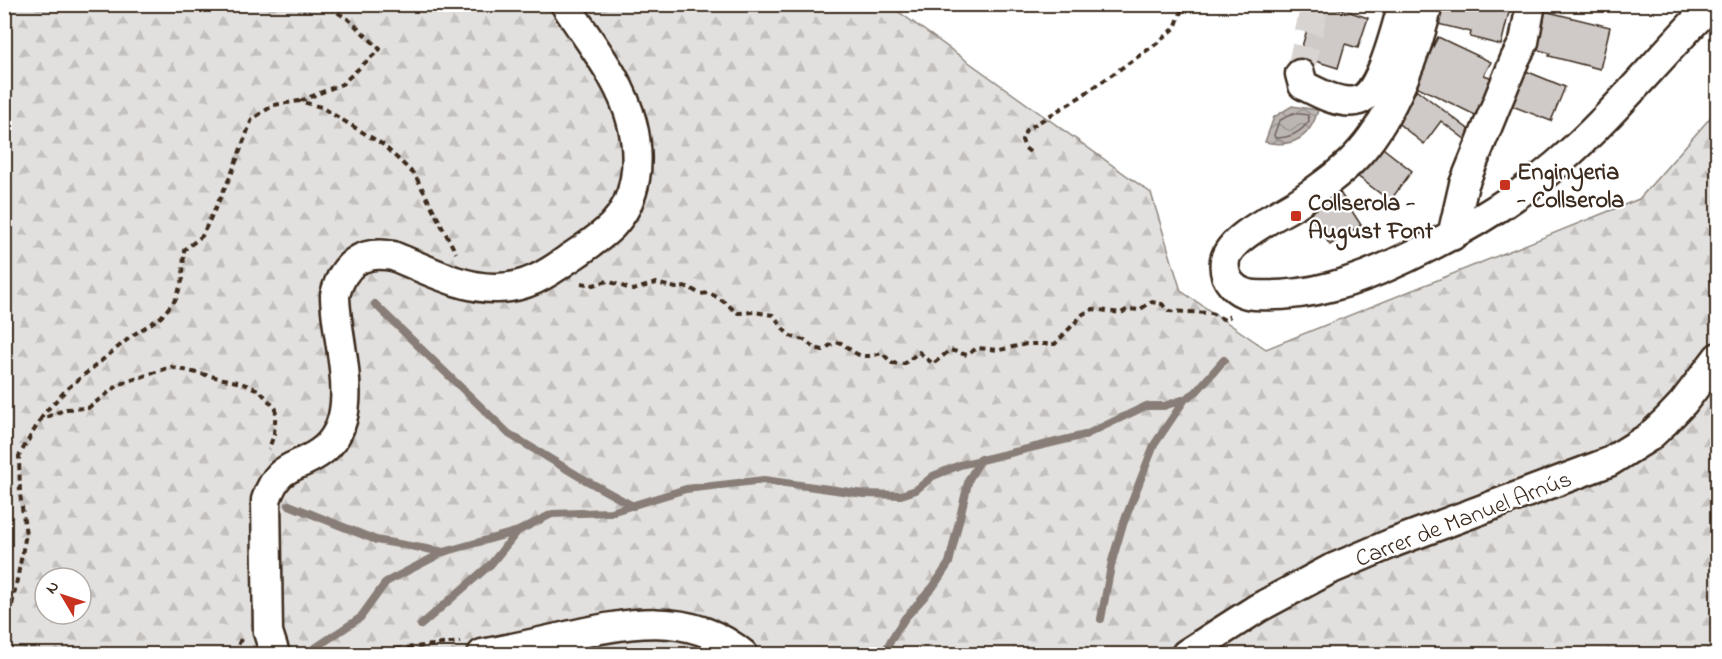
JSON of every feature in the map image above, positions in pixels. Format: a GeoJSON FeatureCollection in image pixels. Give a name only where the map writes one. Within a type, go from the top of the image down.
{"type":"FeatureCollection","features":[{"type":"Feature","properties":{"kind":"street"},"geometry":{"type":"LineString","coordinates":[[275,654],[268,632],[269,585],[265,510],[269,489],[277,477],[290,466],[311,458],[328,446],[337,435],[343,422],[346,402],[334,295],[344,271],[362,258],[383,254],[468,285],[516,287],[534,281],[600,237],[622,213],[631,197],[636,161],[632,125],[626,103],[616,83],[565,4]]}},
{"type":"Feature","properties":{"kind":"street"},"geometry":{"type":"LineString","coordinates":[[1300,74],[1303,85],[1330,99],[1356,102],[1368,95],[1377,81],[1403,4]]}},
{"type":"Feature","properties":{"kind":"street"},"geometry":{"type":"LineString","coordinates":[[1428,4],[1412,55],[1397,90],[1375,133],[1361,152],[1344,169],[1230,249],[1226,257],[1226,276],[1231,284],[1241,292],[1254,295],[1311,292],[1340,286],[1372,274],[1452,237],[1512,198],[1555,166],[1612,111],[1712,4]]}},
{"type":"Feature","properties":{"kind":"street"},"geometry":{"type":"LineString","coordinates":[[1452,237],[1464,184],[1524,42],[1531,4]]}},
{"type":"Feature","properties":{"kind":"street","name":"Carrer de Manuel Arnús"},"geometry":{"type":"LineString","coordinates":[[1186,654],[1258,608],[1329,570],[1395,542],[1609,462],[1649,437],[1666,421],[1688,397],[1718,357]]}},
{"type":"Feature","properties":{"kind":"street"},"geometry":{"type":"LineString","coordinates":[[482,654],[593,630],[648,622],[668,623],[706,633],[724,641],[743,654]]}},
{"type":"Feature","properties":{"kind":"path"},"geometry":{"type":"LineString","coordinates":[[4,646],[26,534],[20,494],[19,456],[48,408],[68,388],[133,335],[161,317],[176,299],[183,278],[184,250],[202,236],[231,175],[252,119],[274,105],[299,101],[342,84],[380,49],[348,19],[324,4]]}},
{"type":"Feature","properties":{"kind":"path"},"geometry":{"type":"LineString","coordinates":[[1030,152],[1022,141],[1026,130],[1080,97],[1156,44],[1175,28],[1184,4]]}},
{"type":"Feature","properties":{"kind":"path"},"geometry":{"type":"LineString","coordinates":[[299,101],[321,107],[382,144],[414,175],[452,241],[468,285]]}},
{"type":"Feature","properties":{"kind":"path"},"geometry":{"type":"LineString","coordinates":[[577,283],[593,285],[608,281],[633,290],[656,283],[676,288],[688,287],[700,294],[709,293],[738,313],[755,312],[773,315],[783,330],[793,339],[805,340],[814,348],[823,351],[833,344],[845,344],[858,354],[871,356],[882,353],[891,363],[904,364],[919,352],[933,364],[950,350],[967,355],[977,348],[1000,350],[1026,344],[1055,344],[1083,314],[1093,309],[1121,313],[1128,309],[1139,310],[1151,302],[1162,304],[1170,311],[1211,314],[1225,320],[1230,316],[1241,292]]}},
{"type":"Feature","properties":{"kind":"path"},"geometry":{"type":"LineString","coordinates":[[40,420],[66,409],[88,408],[120,384],[171,367],[212,376],[259,390],[276,409],[274,434],[267,459],[277,477]]}},
{"type":"Feature","properties":{"kind":"green space"},"geometry":{"type":"Polygon","coordinates":[[[4,5],[889,5],[1151,193],[1181,291],[1266,349],[1639,199],[1717,110],[1717,654],[264,654],[263,649],[253,646],[250,654],[5,654],[4,5]]]}},
{"type":"Feature","properties":{"kind":"water"},"geometry":{"type":"Polygon","coordinates":[[[1292,106],[1318,110],[1310,128],[1299,139],[1292,142],[1265,142],[1274,117],[1292,106]]]}},
{"type":"Feature","properties":{"kind":"building"},"geometry":{"type":"Polygon","coordinates":[[[1315,4],[1326,4],[1368,18],[1358,48],[1345,44],[1338,68],[1299,56],[1315,4]]]}},
{"type":"Feature","properties":{"kind":"building"},"geometry":{"type":"Polygon","coordinates":[[[1442,4],[1511,4],[1501,45],[1470,37],[1471,32],[1438,24],[1442,4]]]}},
{"type":"Feature","properties":{"kind":"building"},"geometry":{"type":"Polygon","coordinates":[[[1540,10],[1610,27],[1600,69],[1549,56],[1550,53],[1531,48],[1540,10]]]}},
{"type":"Feature","properties":{"kind":"building"},"geometry":{"type":"Polygon","coordinates":[[[1438,37],[1491,62],[1484,75],[1493,78],[1475,115],[1414,85],[1438,37]]]}},
{"type":"Feature","properties":{"kind":"building"},"geometry":{"type":"Polygon","coordinates":[[[1516,67],[1565,87],[1551,121],[1502,102],[1516,67]]]}},
{"type":"Feature","properties":{"kind":"building"},"geometry":{"type":"Polygon","coordinates":[[[1417,90],[1472,132],[1466,140],[1441,121],[1424,144],[1394,120],[1417,90]]]}},
{"type":"Feature","properties":{"kind":"building"},"geometry":{"type":"Polygon","coordinates":[[[1379,145],[1412,171],[1390,201],[1356,175],[1379,145]]]}},
{"type":"Feature","properties":{"kind":"building"},"geometry":{"type":"Polygon","coordinates":[[[1339,191],[1361,225],[1330,245],[1307,211],[1339,191]]]}},
{"type":"Feature","properties":{"kind":"waterway"},"geometry":{"type":"LineString","coordinates":[[375,304],[509,434],[633,506]]}},
{"type":"Feature","properties":{"kind":"waterway"},"geometry":{"type":"LineString","coordinates":[[289,505],[376,540],[444,552],[518,531],[552,514],[611,512],[686,489],[764,480],[864,494],[901,495],[916,490],[933,476],[960,465],[1085,435],[1146,406],[1164,406],[1185,399],[1196,392],[1224,360]]}},
{"type":"Feature","properties":{"kind":"waterway"},"geometry":{"type":"LineString","coordinates":[[1101,619],[1112,561],[1122,527],[1154,445],[1185,399]]}},
{"type":"Feature","properties":{"kind":"waterway"},"geometry":{"type":"LineString","coordinates":[[884,654],[905,618],[933,587],[949,563],[969,479],[981,459]]}},
{"type":"Feature","properties":{"kind":"waterway"},"geometry":{"type":"LineString","coordinates":[[421,625],[491,564],[517,532]]}},
{"type":"Feature","properties":{"kind":"waterway"},"geometry":{"type":"LineString","coordinates":[[309,652],[360,618],[386,582],[444,552]]}},
{"type":"Feature","properties":{"kind":"tunnel"},"geometry":{"type":"LineString","coordinates":[[1300,74],[1315,4]]}},
{"type":"Feature","properties":{"kind":"place","name":"Enginyeria - Collserola"},"geometry":{"type":"Point","coordinates":[1505,185]}},
{"type":"Feature","properties":{"kind":"place","name":"Collserola - August Font"},"geometry":{"type":"Point","coordinates":[1296,216]}}]}
